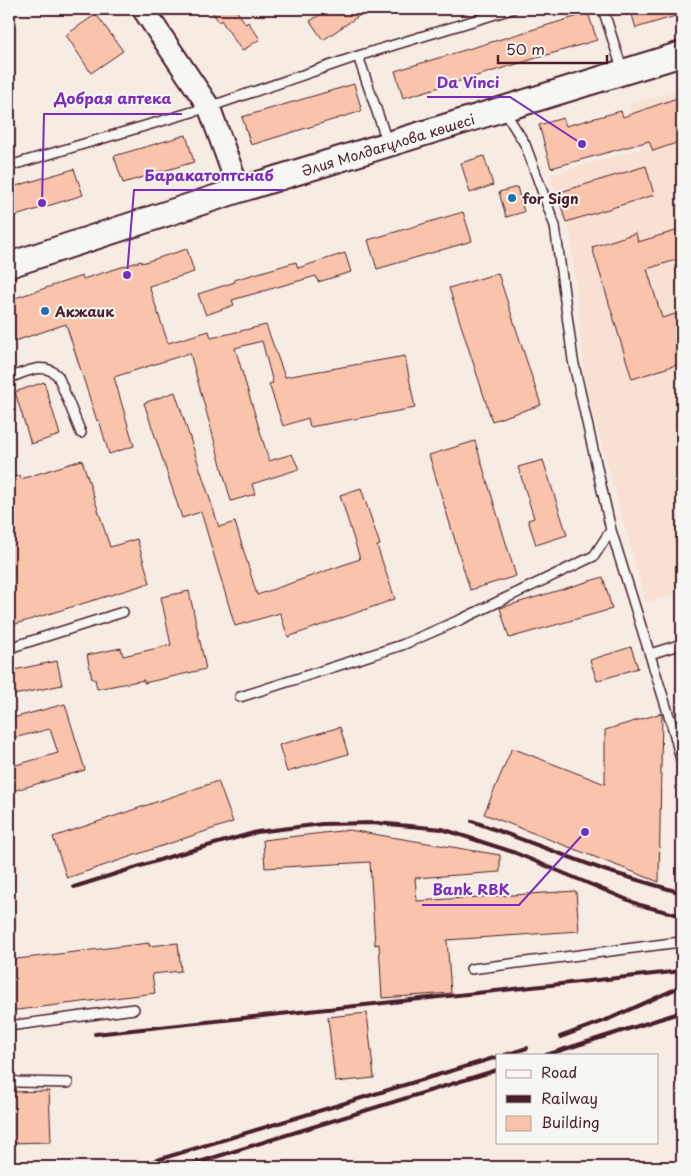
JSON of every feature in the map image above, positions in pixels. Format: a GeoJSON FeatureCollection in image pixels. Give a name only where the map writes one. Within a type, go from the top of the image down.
{"type":"FeatureCollection","features":[{"type":"Feature","properties":{"kind":"main road","name":"Әлия Молдағұлова көшесі"},"geometry":{"type":"LineString","coordinates":[[9,265],[239,190],[682,54]]}},
{"type":"Feature","properties":{"kind":"street"},"geometry":{"type":"LineString","coordinates":[[143,9],[209,107],[239,190]]}},
{"type":"Feature","properties":{"kind":"lane"},"geometry":{"type":"LineString","coordinates":[[9,166],[209,107],[358,56],[512,9]]}},
{"type":"Feature","properties":{"kind":"lane"},"geometry":{"type":"LineString","coordinates":[[603,9],[623,73]]}},
{"type":"Feature","properties":{"kind":"lane"},"geometry":{"type":"LineString","coordinates":[[358,56],[388,144]]}},
{"type":"Feature","properties":{"kind":"lane"},"geometry":{"type":"LineString","coordinates":[[503,109],[524,144],[555,226],[573,360],[611,530],[674,732],[682,764]]}},
{"type":"Feature","properties":{"kind":"lane"},"geometry":{"type":"LineString","coordinates":[[9,378],[45,367],[53,370],[58,376],[81,433]]}},
{"type":"Feature","properties":{"kind":"lane"},"geometry":{"type":"LineString","coordinates":[[240,698],[402,645],[462,619],[594,556],[611,530]]}},
{"type":"Feature","properties":{"kind":"lane"},"geometry":{"type":"LineString","coordinates":[[9,648],[123,612]]}},
{"type":"Feature","properties":{"kind":"lane"},"geometry":{"type":"LineString","coordinates":[[650,654],[682,644]]}},
{"type":"Feature","properties":{"kind":"lane"},"geometry":{"type":"LineString","coordinates":[[471,969],[680,942],[682,940]]}},
{"type":"Feature","properties":{"kind":"lane"},"geometry":{"type":"LineString","coordinates":[[9,1026],[134,1009]]}},
{"type":"Feature","properties":{"kind":"lane"},"geometry":{"type":"LineString","coordinates":[[9,1080],[18,1082],[68,1083]]}},
{"type":"Feature","properties":{"kind":"shaded area"},"geometry":{"type":"Polygon","coordinates":[[[682,90],[682,592],[646,603],[586,387],[570,232],[550,175],[642,148],[629,104],[682,90]]]}},
{"type":"Feature","properties":{"kind":"building"},"geometry":{"type":"Polygon","coordinates":[[[210,9],[238,9],[236,10],[246,24],[248,22],[260,39],[242,51],[221,20],[219,22],[210,9]]]}},
{"type":"Feature","properties":{"kind":"building"},"geometry":{"type":"Polygon","coordinates":[[[329,9],[369,9],[323,40],[310,21],[329,9]]]}},
{"type":"Feature","properties":{"kind":"building"},"geometry":{"type":"Polygon","coordinates":[[[630,9],[682,9],[682,14],[636,28],[630,9]]]}},
{"type":"Feature","properties":{"kind":"building"},"geometry":{"type":"Polygon","coordinates":[[[588,13],[597,40],[403,98],[395,71],[588,13]]]}},
{"type":"Feature","properties":{"kind":"building"},"geometry":{"type":"Polygon","coordinates":[[[96,14],[123,51],[91,73],[66,35],[96,14]]]}},
{"type":"Feature","properties":{"kind":"building"},"geometry":{"type":"Polygon","coordinates":[[[354,84],[362,111],[251,145],[242,117],[354,84]]]}},
{"type":"Feature","properties":{"kind":"building"},"geometry":{"type":"Polygon","coordinates":[[[677,98],[682,113],[682,141],[653,151],[649,141],[551,168],[539,125],[563,118],[566,126],[621,111],[623,117],[677,98]]]}},
{"type":"Feature","properties":{"kind":"building"},"geometry":{"type":"Polygon","coordinates":[[[186,135],[194,162],[123,183],[114,156],[186,135]]]}},
{"type":"Feature","properties":{"kind":"building"},"geometry":{"type":"Polygon","coordinates":[[[484,156],[493,185],[470,193],[461,163],[484,156]]]}},
{"type":"Feature","properties":{"kind":"building"},"geometry":{"type":"Polygon","coordinates":[[[646,166],[654,195],[566,222],[557,193],[646,166]]]}},
{"type":"Feature","properties":{"kind":"building"},"geometry":{"type":"Polygon","coordinates":[[[74,169],[83,195],[9,218],[9,188],[74,169]]]}},
{"type":"Feature","properties":{"kind":"building"},"geometry":{"type":"Polygon","coordinates":[[[517,187],[524,212],[506,217],[499,192],[517,187]]]}},
{"type":"Feature","properties":{"kind":"building"},"geometry":{"type":"Polygon","coordinates":[[[463,212],[472,241],[377,269],[368,240],[463,212]]]}},
{"type":"Feature","properties":{"kind":"building"},"geometry":{"type":"Polygon","coordinates":[[[682,229],[682,258],[647,269],[662,318],[682,312],[682,363],[632,379],[592,247],[636,233],[638,242],[682,229]]]}},
{"type":"Feature","properties":{"kind":"building"},"geometry":{"type":"Polygon","coordinates":[[[187,249],[194,272],[149,286],[168,343],[209,331],[211,338],[266,325],[285,377],[405,356],[415,408],[310,427],[308,418],[283,426],[269,384],[273,383],[262,341],[235,348],[269,461],[292,454],[299,469],[252,484],[255,494],[231,501],[190,353],[114,377],[134,446],[109,454],[66,324],[9,343],[9,300],[82,276],[83,279],[187,249]]]}},
{"type":"Feature","properties":{"kind":"building"},"geometry":{"type":"Polygon","coordinates":[[[345,253],[351,272],[318,282],[316,276],[232,300],[234,305],[206,315],[198,294],[235,282],[234,280],[296,262],[298,268],[345,253]]]}},
{"type":"Feature","properties":{"kind":"building"},"geometry":{"type":"Polygon","coordinates":[[[498,273],[541,405],[492,421],[449,288],[498,273]]]}},
{"type":"Feature","properties":{"kind":"building"},"geometry":{"type":"Polygon","coordinates":[[[44,382],[60,435],[31,444],[15,392],[44,382]]]}},
{"type":"Feature","properties":{"kind":"building"},"geometry":{"type":"Polygon","coordinates":[[[175,392],[219,527],[235,522],[257,595],[360,559],[340,495],[361,488],[380,545],[377,546],[395,599],[288,637],[280,613],[235,626],[201,512],[182,518],[144,403],[175,392]]]}},
{"type":"Feature","properties":{"kind":"building"},"geometry":{"type":"Polygon","coordinates":[[[475,441],[516,576],[470,590],[429,455],[475,441]]]}},
{"type":"Feature","properties":{"kind":"building"},"geometry":{"type":"Polygon","coordinates":[[[82,460],[110,547],[137,539],[150,583],[9,626],[9,479],[20,475],[21,479],[82,460]]]}},
{"type":"Feature","properties":{"kind":"building"},"geometry":{"type":"Polygon","coordinates":[[[543,460],[567,535],[536,545],[528,520],[534,518],[518,467],[543,460]]]}},
{"type":"Feature","properties":{"kind":"building"},"geometry":{"type":"Polygon","coordinates":[[[603,577],[612,609],[509,638],[500,608],[603,577]]]}},
{"type":"Feature","properties":{"kind":"building"},"geometry":{"type":"Polygon","coordinates":[[[189,591],[206,669],[144,683],[144,680],[97,689],[95,679],[92,679],[87,655],[121,648],[123,656],[171,645],[161,597],[189,591]]]}},
{"type":"Feature","properties":{"kind":"building"},"geometry":{"type":"Polygon","coordinates":[[[631,647],[638,668],[597,681],[590,660],[631,647]]]}},
{"type":"Feature","properties":{"kind":"building"},"geometry":{"type":"Polygon","coordinates":[[[57,661],[62,685],[9,696],[9,671],[57,661]]]}},
{"type":"Feature","properties":{"kind":"building"},"geometry":{"type":"Polygon","coordinates":[[[65,704],[85,770],[9,792],[9,767],[58,753],[50,729],[9,739],[9,719],[65,704]]]}},
{"type":"Feature","properties":{"kind":"building"},"geometry":{"type":"Polygon","coordinates":[[[662,713],[659,882],[484,814],[512,748],[605,784],[605,730],[662,713]]]}},
{"type":"Feature","properties":{"kind":"building"},"geometry":{"type":"Polygon","coordinates":[[[340,727],[348,754],[287,772],[279,745],[340,727]]]}},
{"type":"Feature","properties":{"kind":"building"},"geometry":{"type":"Polygon","coordinates":[[[218,781],[233,822],[67,878],[53,837],[218,781]]]}},
{"type":"Feature","properties":{"kind":"building"},"geometry":{"type":"Polygon","coordinates":[[[349,830],[500,855],[500,872],[415,878],[417,901],[576,891],[579,931],[447,940],[451,993],[382,998],[379,944],[375,945],[370,862],[265,868],[263,840],[349,830]]]}},
{"type":"Feature","properties":{"kind":"building"},"geometry":{"type":"Polygon","coordinates":[[[149,943],[149,946],[178,943],[181,971],[152,974],[155,993],[9,1011],[9,960],[149,943]]]}},
{"type":"Feature","properties":{"kind":"building"},"geometry":{"type":"Polygon","coordinates":[[[367,1013],[374,1078],[335,1082],[328,1017],[367,1013]]]}},
{"type":"Feature","properties":{"kind":"building"},"geometry":{"type":"Polygon","coordinates":[[[49,1091],[51,1142],[9,1143],[9,1092],[49,1091]]]}},
{"type":"Feature","properties":{"kind":"railway"},"geometry":{"type":"LineString","coordinates":[[472,821],[607,871],[682,893]]}},
{"type":"Feature","properties":{"kind":"railway"},"geometry":{"type":"LineString","coordinates":[[74,887],[257,832],[322,824],[377,823],[442,829],[513,852],[640,905],[682,916]]}},
{"type":"Feature","properties":{"kind":"railway"},"geometry":{"type":"LineString","coordinates":[[95,1034],[682,971]]}},
{"type":"Feature","properties":{"kind":"railway"},"geometry":{"type":"LineString","coordinates":[[560,1037],[609,1019],[682,986]]}},
{"type":"Feature","properties":{"kind":"railway"},"geometry":{"type":"LineString","coordinates":[[549,1054],[682,1012]]}},
{"type":"Feature","properties":{"kind":"railway"},"geometry":{"type":"LineString","coordinates":[[508,1054],[527,1048]]}},
{"type":"Feature","properties":{"kind":"railway"},"geometry":{"type":"LineString","coordinates":[[134,1167],[496,1057]]}},
{"type":"Feature","properties":{"kind":"railway"},"geometry":{"type":"LineString","coordinates":[[183,1167],[496,1070]]}},
{"type":"Feature","properties":{"kind":"place","name":"Da Vinci"},"geometry":{"type":"Point","coordinates":[582,144]}},
{"type":"Feature","properties":{"kind":"place","name":"for Sign"},"geometry":{"type":"Point","coordinates":[512,198]}},
{"type":"Feature","properties":{"kind":"place","name":"Добрая аптека"},"geometry":{"type":"Point","coordinates":[42,203]}},
{"type":"Feature","properties":{"kind":"place","name":"Баракатоптснаб"},"geometry":{"type":"Point","coordinates":[127,275]}},
{"type":"Feature","properties":{"kind":"place","name":"Акжаик"},"geometry":{"type":"Point","coordinates":[45,311]}},
{"type":"Feature","properties":{"kind":"place","name":"Bank RBK"},"geometry":{"type":"Point","coordinates":[585,832]}}]}
